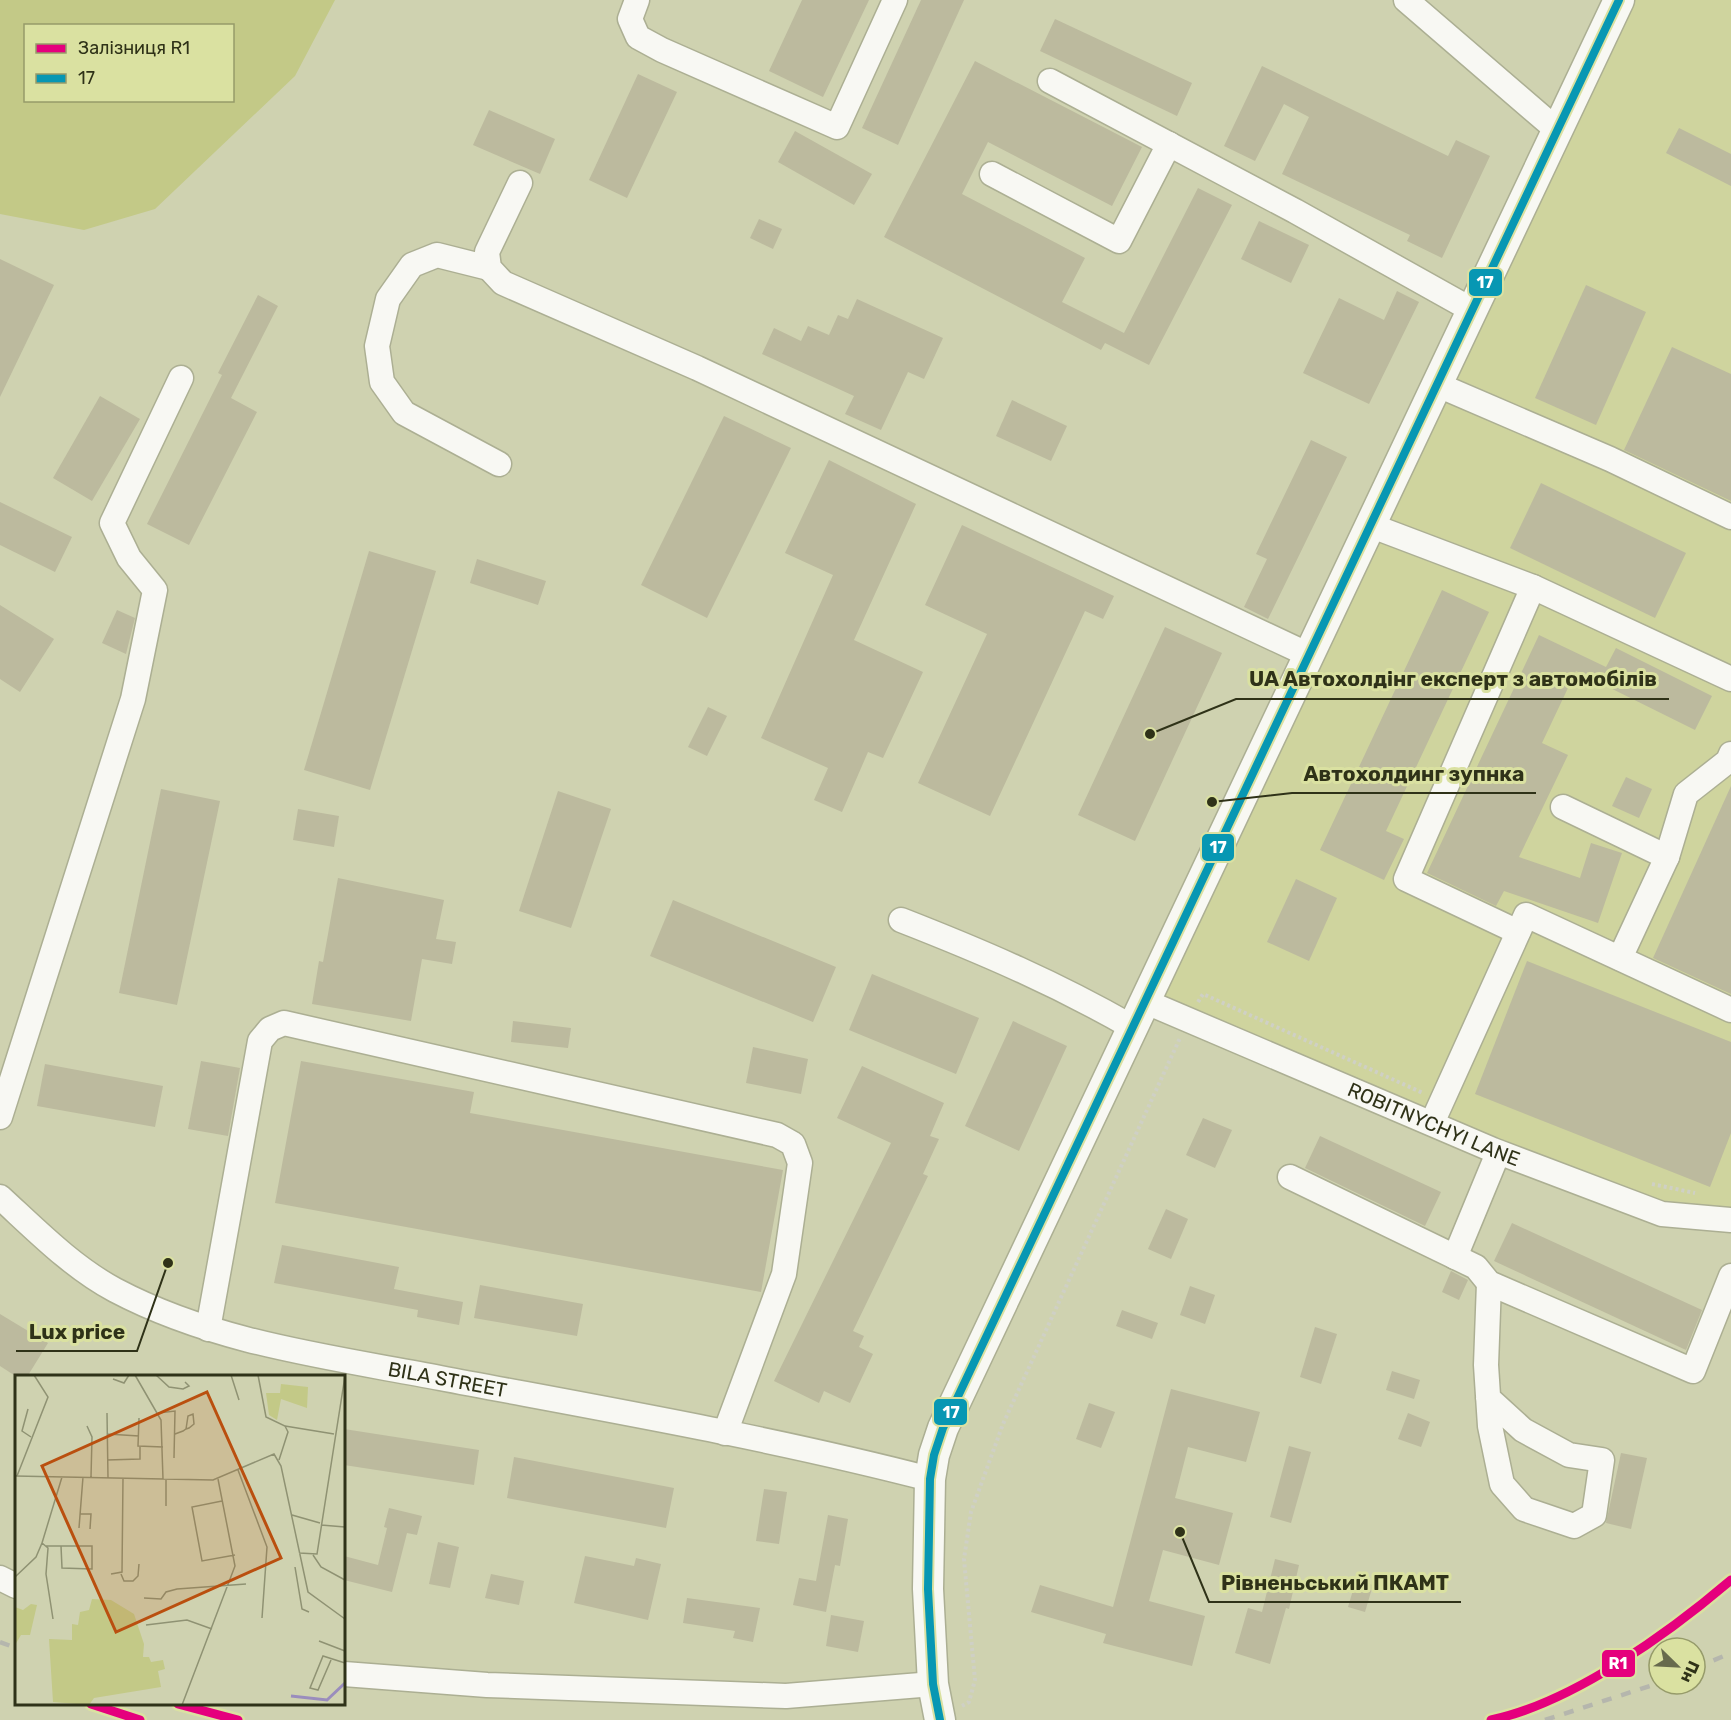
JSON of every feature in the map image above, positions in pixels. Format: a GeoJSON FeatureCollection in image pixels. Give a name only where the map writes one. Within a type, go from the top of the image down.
{"type":"FeatureCollection","features":[{"type":"Feature","properties":{"kind":"main road"},"geometry":{"type":"LineString","coordinates":[[940,1719],[933,1684],[928,1588],[930,1479],[933,1455],[943,1428],[1372,526],[1619,0]]}},
{"type":"Feature","properties":{"kind":"street"},"geometry":{"type":"LineString","coordinates":[[637,0],[630,19],[639,37],[662,50],[837,127],[895,0]]}},
{"type":"Feature","properties":{"kind":"street"},"geometry":{"type":"LineString","coordinates":[[1406,0],[1557,130]]}},
{"type":"Feature","properties":{"kind":"street"},"geometry":{"type":"LineString","coordinates":[[1050,81],[1472,310]]}},
{"type":"Feature","properties":{"kind":"street"},"geometry":{"type":"LineString","coordinates":[[992,174],[1119,241],[1169,144]]}},
{"type":"Feature","properties":{"kind":"street"},"geometry":{"type":"LineString","coordinates":[[520,183],[487,252],[489,268],[503,284],[707,373],[1309,656]]}},
{"type":"Feature","properties":{"kind":"street"},"geometry":{"type":"LineString","coordinates":[[489,268],[437,255],[412,265],[388,299],[377,346],[382,382],[404,413],[499,464]]}},
{"type":"Feature","properties":{"kind":"street"},"geometry":{"type":"LineString","coordinates":[[0,1117],[134,699],[155,590],[129,558],[112,523],[181,378]]}},
{"type":"Feature","properties":{"kind":"street"},"geometry":{"type":"LineString","coordinates":[[1438,385],[1610,459],[1731,517]]}},
{"type":"Feature","properties":{"kind":"street"},"geometry":{"type":"LineString","coordinates":[[1372,526],[1533,587],[1731,679]]}},
{"type":"Feature","properties":{"kind":"street"},"geometry":{"type":"LineString","coordinates":[[1518,932],[1406,879],[1533,587]]}},
{"type":"Feature","properties":{"kind":"street"},"geometry":{"type":"LineString","coordinates":[[1620,958],[1667,857],[1686,794],[1728,760],[1731,754]]}},
{"type":"Feature","properties":{"kind":"street"},"geometry":{"type":"LineString","coordinates":[[1563,807],[1667,857]]}},
{"type":"Feature","properties":{"kind":"street"},"geometry":{"type":"LineString","coordinates":[[1432,1123],[1526,915],[1731,1010]]}},
{"type":"Feature","properties":{"kind":"street","name":"ROBITNYCHYI LANE"},"geometry":{"type":"LineString","coordinates":[[901,920],[1008,962],[1081,998],[1138,1014],[1188,1019],[1498,1152],[1662,1214],[1731,1220]]}},
{"type":"Feature","properties":{"kind":"street"},"geometry":{"type":"LineString","coordinates":[[208,1329],[260,1041],[270,1029],[284,1023],[777,1135],[793,1144],[800,1163],[784,1274],[725,1433]]}},
{"type":"Feature","properties":{"kind":"street"},"geometry":{"type":"LineString","coordinates":[[1455,1257],[1498,1152]]}},
{"type":"Feature","properties":{"kind":"street"},"geometry":{"type":"LineString","coordinates":[[1290,1177],[1476,1267],[1489,1283],[1693,1371],[1731,1276]]}},
{"type":"Feature","properties":{"kind":"street","name":"BILA STREET"},"geometry":{"type":"LineString","coordinates":[[0,1197],[58,1251],[114,1290],[186,1322],[208,1329],[247,1340],[320,1355],[814,1449],[930,1479]]}},
{"type":"Feature","properties":{"kind":"street"},"geometry":{"type":"LineString","coordinates":[[1488,1398],[1523,1430],[1569,1455],[1602,1460],[1594,1515],[1574,1526],[1524,1509],[1502,1484],[1490,1426],[1488,1398],[1486,1365],[1489,1283]]}},
{"type":"Feature","properties":{"kind":"street"},"geometry":{"type":"LineString","coordinates":[[0,1578],[15,1586]]}},
{"type":"Feature","properties":{"kind":"street"},"geometry":{"type":"LineString","coordinates":[[345,1674],[487,1685],[786,1696],[933,1684]]}},
{"type":"Feature","properties":{"kind":"path"},"geometry":{"type":"LineString","coordinates":[[940,1719],[969,1702],[975,1680],[964,1559],[970,1512],[1003,1424],[1188,1019],[1203,994],[1442,1101]]}},
{"type":"Feature","properties":{"kind":"path"},"geometry":{"type":"LineString","coordinates":[[1641,1182],[1699,1194]]}},
{"type":"Feature","properties":{"kind":"shaded area"},"geometry":{"type":"Polygon","coordinates":[[[0,0],[335,0],[295,76],[155,209],[84,230],[0,214],[0,0]]]}},
{"type":"Feature","properties":{"kind":"shaded area"},"geometry":{"type":"Polygon","coordinates":[[[1619,0],[1731,0],[1731,1220],[1662,1214],[1144,1001],[1619,0]]]}},
{"type":"Feature","properties":{"kind":"building"},"geometry":{"type":"Polygon","coordinates":[[[802,0],[869,0],[823,97],[769,71],[802,0]]]}},
{"type":"Feature","properties":{"kind":"building"},"geometry":{"type":"Polygon","coordinates":[[[921,0],[964,0],[898,145],[862,128],[921,0]]]}},
{"type":"Feature","properties":{"kind":"building"},"geometry":{"type":"Polygon","coordinates":[[[1055,19],[1192,83],[1177,116],[1040,51],[1055,19]]]}},
{"type":"Feature","properties":{"kind":"building"},"geometry":{"type":"Polygon","coordinates":[[[975,61],[1142,147],[1112,206],[988,142],[962,194],[1085,258],[1062,302],[1124,333],[1198,188],[1232,205],[1149,365],[1105,343],[1101,350],[884,237],[975,61]]]}},
{"type":"Feature","properties":{"kind":"building"},"geometry":{"type":"Polygon","coordinates":[[[1262,66],[1448,156],[1456,140],[1490,156],[1442,258],[1407,241],[1410,235],[1282,174],[1309,117],[1284,104],[1255,161],[1224,146],[1262,66]]]}},
{"type":"Feature","properties":{"kind":"building"},"geometry":{"type":"Polygon","coordinates":[[[638,74],[677,92],[627,198],[589,180],[638,74]]]}},
{"type":"Feature","properties":{"kind":"building"},"geometry":{"type":"Polygon","coordinates":[[[489,110],[555,139],[540,174],[473,145],[489,110]]]}},
{"type":"Feature","properties":{"kind":"building"},"geometry":{"type":"Polygon","coordinates":[[[1679,128],[1731,154],[1731,186],[1666,153],[1679,128]]]}},
{"type":"Feature","properties":{"kind":"building"},"geometry":{"type":"Polygon","coordinates":[[[795,131],[872,174],[854,205],[778,162],[795,131]]]}},
{"type":"Feature","properties":{"kind":"building"},"geometry":{"type":"Polygon","coordinates":[[[759,219],[782,229],[773,249],[750,238],[759,219]]]}},
{"type":"Feature","properties":{"kind":"building"},"geometry":{"type":"Polygon","coordinates":[[[1259,221],[1309,245],[1291,283],[1241,259],[1259,221]]]}},
{"type":"Feature","properties":{"kind":"building"},"geometry":{"type":"Polygon","coordinates":[[[0,259],[54,285],[0,397],[0,259]]]}},
{"type":"Feature","properties":{"kind":"building"},"geometry":{"type":"Polygon","coordinates":[[[1586,285],[1646,312],[1596,425],[1535,398],[1586,285]]]}},
{"type":"Feature","properties":{"kind":"building"},"geometry":{"type":"Polygon","coordinates":[[[1397,291],[1419,302],[1369,404],[1303,373],[1339,298],[1384,320],[1397,291]]]}},
{"type":"Feature","properties":{"kind":"building"},"geometry":{"type":"Polygon","coordinates":[[[258,295],[278,306],[231,398],[257,412],[189,545],[147,524],[222,375],[218,373],[258,295]]]}},
{"type":"Feature","properties":{"kind":"building"},"geometry":{"type":"Polygon","coordinates":[[[857,299],[943,338],[924,379],[908,372],[881,430],[845,414],[854,396],[762,354],[774,328],[801,341],[808,326],[829,335],[838,315],[848,319],[857,299]]]}},
{"type":"Feature","properties":{"kind":"building"},"geometry":{"type":"Polygon","coordinates":[[[1672,347],[1731,374],[1731,501],[1624,450],[1672,347]]]}},
{"type":"Feature","properties":{"kind":"building"},"geometry":{"type":"Polygon","coordinates":[[[100,396],[140,419],[92,501],[53,478],[100,396]]]}},
{"type":"Feature","properties":{"kind":"building"},"geometry":{"type":"Polygon","coordinates":[[[1012,400],[1067,426],[1051,461],[996,436],[1012,400]]]}},
{"type":"Feature","properties":{"kind":"building"},"geometry":{"type":"Polygon","coordinates":[[[724,416],[791,448],[707,618],[641,585],[724,416]]]}},
{"type":"Feature","properties":{"kind":"building"},"geometry":{"type":"Polygon","coordinates":[[[1311,440],[1347,457],[1268,619],[1244,607],[1267,559],[1256,554],[1311,440]]]}},
{"type":"Feature","properties":{"kind":"building"},"geometry":{"type":"Polygon","coordinates":[[[829,460],[916,504],[854,640],[923,672],[883,758],[868,752],[842,812],[814,800],[828,768],[761,738],[833,575],[785,553],[829,460]]]}},
{"type":"Feature","properties":{"kind":"building"},"geometry":{"type":"Polygon","coordinates":[[[1541,483],[1686,553],[1655,618],[1510,548],[1541,483]]]}},
{"type":"Feature","properties":{"kind":"building"},"geometry":{"type":"Polygon","coordinates":[[[0,502],[72,537],[55,572],[0,545],[0,502]]]}},
{"type":"Feature","properties":{"kind":"building"},"geometry":{"type":"Polygon","coordinates":[[[962,525],[1114,596],[1103,619],[1085,611],[990,816],[918,783],[987,634],[925,605],[962,525]]]}},
{"type":"Feature","properties":{"kind":"building"},"geometry":{"type":"Polygon","coordinates":[[[369,551],[436,571],[370,790],[304,770],[369,551]]]}},
{"type":"Feature","properties":{"kind":"building"},"geometry":{"type":"Polygon","coordinates":[[[477,559],[546,581],[538,605],[470,583],[477,559]]]}},
{"type":"Feature","properties":{"kind":"building"},"geometry":{"type":"Polygon","coordinates":[[[1442,590],[1489,612],[1386,831],[1404,839],[1384,880],[1320,850],[1442,590]]]}},
{"type":"Feature","properties":{"kind":"building"},"geometry":{"type":"Polygon","coordinates":[[[0,605],[54,639],[20,692],[0,679],[0,605]]]}},
{"type":"Feature","properties":{"kind":"building"},"geometry":{"type":"Polygon","coordinates":[[[117,610],[135,618],[126,654],[102,643],[117,610]]]}},
{"type":"Feature","properties":{"kind":"building"},"geometry":{"type":"Polygon","coordinates":[[[1165,627],[1222,653],[1135,841],[1078,815],[1165,627]]]}},
{"type":"Feature","properties":{"kind":"building"},"geometry":{"type":"Polygon","coordinates":[[[1539,635],[1606,667],[1616,648],[1712,696],[1695,730],[1576,671],[1542,743],[1568,755],[1519,857],[1580,878],[1591,843],[1622,853],[1598,923],[1504,891],[1496,906],[1427,873],[1539,635]]]}},
{"type":"Feature","properties":{"kind":"building"},"geometry":{"type":"Polygon","coordinates":[[[708,707],[727,716],[707,756],[688,747],[708,707]]]}},
{"type":"Feature","properties":{"kind":"building"},"geometry":{"type":"Polygon","coordinates":[[[1626,777],[1652,789],[1639,818],[1612,806],[1626,777]]]}},
{"type":"Feature","properties":{"kind":"building"},"geometry":{"type":"Polygon","coordinates":[[[1731,786],[1731,994],[1653,958],[1731,786]]]}},
{"type":"Feature","properties":{"kind":"building"},"geometry":{"type":"Polygon","coordinates":[[[161,789],[220,801],[177,1005],[119,993],[161,789]]]}},
{"type":"Feature","properties":{"kind":"building"},"geometry":{"type":"Polygon","coordinates":[[[558,791],[611,809],[571,928],[519,911],[558,791]]]}},
{"type":"Feature","properties":{"kind":"building"},"geometry":{"type":"Polygon","coordinates":[[[298,809],[339,816],[334,847],[293,840],[298,809]]]}},
{"type":"Feature","properties":{"kind":"building"},"geometry":{"type":"Polygon","coordinates":[[[338,878],[444,900],[436,939],[456,942],[452,964],[422,959],[411,1021],[312,1004],[319,961],[323,962],[338,878]]]}},
{"type":"Feature","properties":{"kind":"building"},"geometry":{"type":"Polygon","coordinates":[[[1296,879],[1337,898],[1309,961],[1267,942],[1296,879]]]}},
{"type":"Feature","properties":{"kind":"building"},"geometry":{"type":"Polygon","coordinates":[[[673,900],[836,967],[813,1022],[650,956],[673,900]]]}},
{"type":"Feature","properties":{"kind":"building"},"geometry":{"type":"Polygon","coordinates":[[[1527,961],[1731,1042],[1731,1133],[1710,1187],[1475,1094],[1527,961]]]}},
{"type":"Feature","properties":{"kind":"building"},"geometry":{"type":"Polygon","coordinates":[[[872,974],[979,1018],[956,1074],[849,1030],[872,974]]]}},
{"type":"Feature","properties":{"kind":"building"},"geometry":{"type":"Polygon","coordinates":[[[513,1021],[571,1028],[568,1048],[511,1042],[513,1021]]]}},
{"type":"Feature","properties":{"kind":"building"},"geometry":{"type":"Polygon","coordinates":[[[1013,1021],[1067,1046],[1019,1151],[965,1126],[1013,1021]]]}},
{"type":"Feature","properties":{"kind":"building"},"geometry":{"type":"Polygon","coordinates":[[[753,1047],[808,1059],[801,1094],[746,1083],[753,1047]]]}},
{"type":"Feature","properties":{"kind":"building"},"geometry":{"type":"Polygon","coordinates":[[[201,1061],[240,1068],[228,1136],[188,1129],[201,1061]]]}},
{"type":"Feature","properties":{"kind":"building"},"geometry":{"type":"Polygon","coordinates":[[[301,1061],[474,1092],[470,1113],[783,1170],[761,1292],[275,1203],[301,1061]]]}},
{"type":"Feature","properties":{"kind":"building"},"geometry":{"type":"Polygon","coordinates":[[[45,1064],[163,1086],[155,1127],[37,1106],[45,1064]]]}},
{"type":"Feature","properties":{"kind":"building"},"geometry":{"type":"Polygon","coordinates":[[[862,1066],[944,1103],[930,1136],[939,1139],[923,1174],[928,1176],[853,1331],[864,1336],[859,1347],[873,1354],[850,1403],[824,1391],[819,1403],[774,1381],[891,1143],[837,1118],[862,1066]]]}},
{"type":"Feature","properties":{"kind":"building"},"geometry":{"type":"Polygon","coordinates":[[[1203,1118],[1232,1130],[1215,1168],[1186,1155],[1203,1118]]]}},
{"type":"Feature","properties":{"kind":"building"},"geometry":{"type":"Polygon","coordinates":[[[1320,1136],[1441,1192],[1425,1226],[1305,1168],[1320,1136]]]}},
{"type":"Feature","properties":{"kind":"building"},"geometry":{"type":"Polygon","coordinates":[[[1166,1209],[1188,1219],[1171,1259],[1148,1249],[1166,1209]]]}},
{"type":"Feature","properties":{"kind":"building"},"geometry":{"type":"Polygon","coordinates":[[[1512,1223],[1702,1310],[1686,1350],[1494,1261],[1512,1223]]]}},
{"type":"Feature","properties":{"kind":"building"},"geometry":{"type":"Polygon","coordinates":[[[282,1245],[399,1267],[394,1289],[463,1302],[459,1325],[417,1317],[418,1310],[274,1283],[282,1245]]]}},
{"type":"Feature","properties":{"kind":"building"},"geometry":{"type":"Polygon","coordinates":[[[1451,1271],[1468,1280],[1459,1300],[1442,1292],[1451,1271]]]}},
{"type":"Feature","properties":{"kind":"building"},"geometry":{"type":"Polygon","coordinates":[[[480,1285],[583,1304],[577,1336],[474,1318],[480,1285]]]}},
{"type":"Feature","properties":{"kind":"building"},"geometry":{"type":"Polygon","coordinates":[[[1190,1286],[1215,1295],[1205,1324],[1180,1315],[1190,1286]]]}},
{"type":"Feature","properties":{"kind":"building"},"geometry":{"type":"Polygon","coordinates":[[[1122,1310],[1158,1323],[1152,1339],[1116,1326],[1122,1310]]]}},
{"type":"Feature","properties":{"kind":"building"},"geometry":{"type":"Polygon","coordinates":[[[0,1314],[48,1343],[28,1375],[15,1376],[0,1366],[0,1314]]]}},
{"type":"Feature","properties":{"kind":"building"},"geometry":{"type":"Polygon","coordinates":[[[1315,1327],[1337,1334],[1321,1384],[1300,1377],[1315,1327]]]}},
{"type":"Feature","properties":{"kind":"building"},"geometry":{"type":"Polygon","coordinates":[[[1392,1371],[1420,1380],[1414,1399],[1386,1390],[1392,1371]]]}},
{"type":"Feature","properties":{"kind":"building"},"geometry":{"type":"Polygon","coordinates":[[[1171,1389],[1260,1412],[1246,1462],[1188,1447],[1175,1498],[1233,1513],[1219,1565],[1163,1550],[1149,1601],[1205,1616],[1192,1666],[1103,1643],[1106,1634],[1031,1612],[1040,1585],[1113,1607],[1171,1389]]]}},
{"type":"Feature","properties":{"kind":"building"},"geometry":{"type":"Polygon","coordinates":[[[1089,1403],[1115,1412],[1101,1448],[1076,1439],[1089,1403]]]}},
{"type":"Feature","properties":{"kind":"building"},"geometry":{"type":"Polygon","coordinates":[[[1408,1413],[1430,1422],[1421,1447],[1398,1439],[1408,1413]]]}},
{"type":"Feature","properties":{"kind":"building"},"geometry":{"type":"Polygon","coordinates":[[[345,1429],[479,1450],[474,1485],[345,1465],[345,1429]]]}},
{"type":"Feature","properties":{"kind":"building"},"geometry":{"type":"Polygon","coordinates":[[[1289,1446],[1311,1452],[1291,1523],[1270,1517],[1289,1446]]]}},
{"type":"Feature","properties":{"kind":"building"},"geometry":{"type":"Polygon","coordinates":[[[1621,1453],[1647,1458],[1631,1529],[1606,1523],[1621,1453]]]}},
{"type":"Feature","properties":{"kind":"building"},"geometry":{"type":"Polygon","coordinates":[[[514,1457],[674,1488],[666,1528],[507,1498],[514,1457]]]}},
{"type":"Feature","properties":{"kind":"building"},"geometry":{"type":"Polygon","coordinates":[[[764,1489],[787,1492],[779,1544],[756,1541],[764,1489]]]}},
{"type":"Feature","properties":{"kind":"building"},"geometry":{"type":"Polygon","coordinates":[[[389,1508],[422,1516],[417,1535],[407,1533],[392,1592],[345,1580],[345,1556],[378,1565],[387,1528],[384,1527],[389,1508]]]}},
{"type":"Feature","properties":{"kind":"building"},"geometry":{"type":"Polygon","coordinates":[[[828,1515],[848,1519],[840,1566],[835,1565],[826,1612],[793,1605],[799,1578],[816,1581],[828,1515]]]}},
{"type":"Feature","properties":{"kind":"building"},"geometry":{"type":"Polygon","coordinates":[[[438,1542],[459,1547],[450,1588],[429,1584],[438,1542]]]}},
{"type":"Feature","properties":{"kind":"building"},"geometry":{"type":"Polygon","coordinates":[[[585,1556],[634,1566],[636,1558],[661,1564],[648,1620],[574,1603],[585,1556]]]}},
{"type":"Feature","properties":{"kind":"building"},"geometry":{"type":"Polygon","coordinates":[[[1275,1559],[1299,1565],[1289,1609],[1286,1608],[1270,1664],[1235,1653],[1248,1608],[1262,1612],[1275,1559]]]}},
{"type":"Feature","properties":{"kind":"building"},"geometry":{"type":"Polygon","coordinates":[[[491,1574],[524,1581],[519,1605],[485,1598],[491,1574]]]}},
{"type":"Feature","properties":{"kind":"building"},"geometry":{"type":"Polygon","coordinates":[[[1356,1580],[1373,1585],[1365,1612],[1348,1607],[1356,1580]]]}},
{"type":"Feature","properties":{"kind":"building"},"geometry":{"type":"Polygon","coordinates":[[[687,1598],[760,1608],[753,1642],[733,1638],[735,1631],[683,1623],[687,1598]]]}},
{"type":"Feature","properties":{"kind":"building"},"geometry":{"type":"Polygon","coordinates":[[[831,1615],[864,1621],[858,1652],[826,1646],[831,1615]]]}},
{"type":"Feature","properties":{"kind":"railway"},"geometry":{"type":"LineString","coordinates":[[1491,1720],[1554,1698],[1618,1664],[1679,1622],[1731,1580]]}},
{"type":"Feature","properties":{"kind":"railway"},"geometry":{"type":"LineString","coordinates":[[0,1642],[15,1648]]}},
{"type":"Feature","properties":{"kind":"railway"},"geometry":{"type":"LineString","coordinates":[[1707,1663],[1731,1653]]}},
{"type":"Feature","properties":{"kind":"railway"},"geometry":{"type":"LineString","coordinates":[[1545,1720],[1647,1687]]}},
{"type":"Feature","properties":{"kind":"railway"},"geometry":{"type":"LineString","coordinates":[[182,1705],[238,1720]]}},
{"type":"Feature","properties":{"kind":"rail line","name":"R1"},"geometry":{"type":"LineString","coordinates":[[1491,1720],[1554,1698],[1618,1664],[1679,1622],[1731,1580]]}},
{"type":"Feature","properties":{"kind":"rail line","name":"R1"},"geometry":{"type":"LineString","coordinates":[[94,1705],[140,1720]]}},
{"type":"Feature","properties":{"kind":"rail line","name":"R1"},"geometry":{"type":"LineString","coordinates":[[182,1705],[238,1720]]}},
{"type":"Feature","properties":{"kind":"transit line","name":"17"},"geometry":{"type":"LineString","coordinates":[[940,1720],[933,1684],[928,1589],[930,1479],[934,1455],[943,1428],[1619,0]]}},
{"type":"Feature","properties":{"kind":"place","name":"UA Автохолдінг експерт з автомобілів"},"geometry":{"type":"Point","coordinates":[1150,734]}},
{"type":"Feature","properties":{"kind":"place","name":"Автохолдинг зупнка"},"geometry":{"type":"Point","coordinates":[1212,802]}},
{"type":"Feature","properties":{"kind":"place","name":"Lux price"},"geometry":{"type":"Point","coordinates":[168,1263]}},
{"type":"Feature","properties":{"kind":"place","name":"Рівненьський ПКАМТ"},"geometry":{"type":"Point","coordinates":[1180,1532]}}]}
